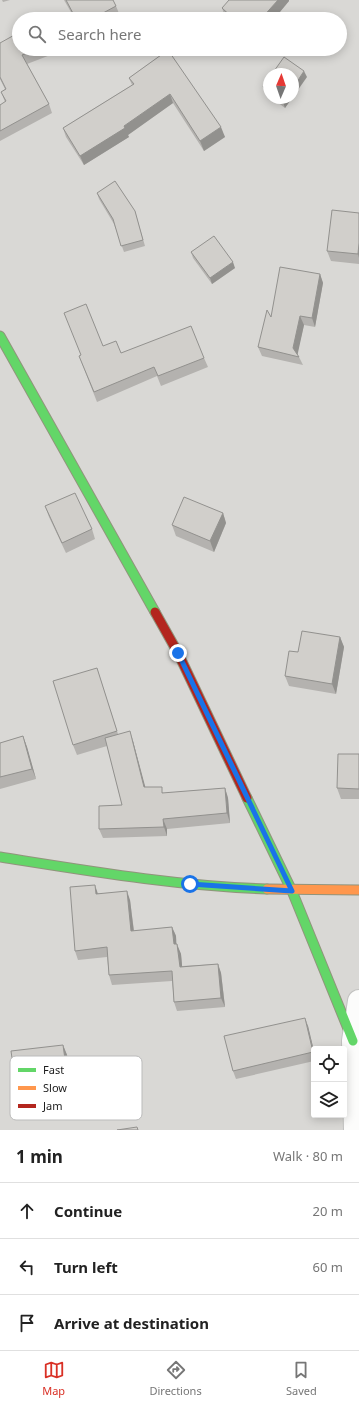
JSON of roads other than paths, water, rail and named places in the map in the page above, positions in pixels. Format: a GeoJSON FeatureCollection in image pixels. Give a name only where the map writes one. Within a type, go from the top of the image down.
{"type":"FeatureCollection","features":[{"type":"Feature","properties":{"kind":"street"},"geometry":{"type":"LineString","coordinates":[[0,336],[178,653],[292,891],[353,1041]]}},
{"type":"Feature","properties":{"kind":"street"},"geometry":{"type":"LineString","coordinates":[[0,857],[190,884],[292,891],[359,890]]}},
{"type":"Feature","properties":{"kind":"street"},"geometry":{"type":"LineString","coordinates":[[355,1130],[353,1041],[359,1001]]}}]}
